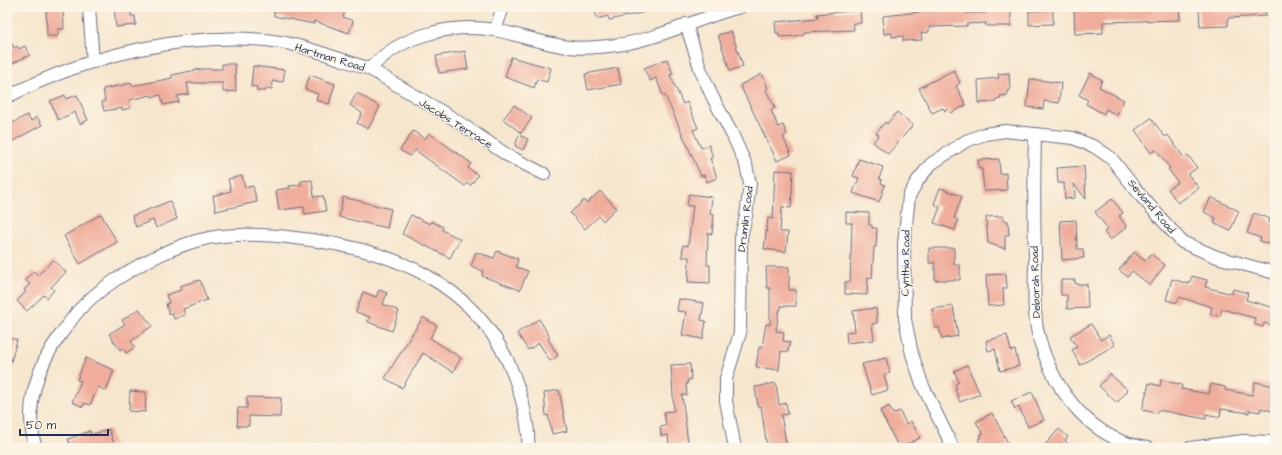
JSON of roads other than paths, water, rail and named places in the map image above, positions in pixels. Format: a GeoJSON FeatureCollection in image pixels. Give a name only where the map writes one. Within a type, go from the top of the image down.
{"type":"FeatureCollection","features":[{"type":"Feature","properties":{"kind":"street"},"geometry":{"type":"LineString","coordinates":[[89,7],[93,62]]}},
{"type":"Feature","properties":{"kind":"street"},"geometry":{"type":"LineString","coordinates":[[495,30],[503,7]]}},
{"type":"Feature","properties":{"kind":"street","name":"Hartman Road"},"geometry":{"type":"LineString","coordinates":[[7,97],[47,77],[93,62],[176,41],[240,39],[286,43],[370,69],[381,57],[413,38],[440,31],[467,29],[495,30],[570,48],[610,46],[641,39],[740,7]]}},
{"type":"Feature","properties":{"kind":"street","name":"Drumlin Road"},"geometry":{"type":"LineString","coordinates":[[686,24],[701,71],[746,165],[750,184],[746,216],[741,237],[740,333],[726,379],[726,401],[735,448]]}},
{"type":"Feature","properties":{"kind":"street","name":"Jacobs Terrace"},"geometry":{"type":"LineString","coordinates":[[370,69],[454,120],[507,155],[544,174]]}},
{"type":"Feature","properties":{"kind":"street","name":"Cynthia Road"},"geometry":{"type":"LineString","coordinates":[[953,448],[922,384],[912,354],[907,326],[904,244],[909,196],[918,180],[931,164],[966,141],[985,134],[1005,131],[1035,134]]}},
{"type":"Feature","properties":{"kind":"street","name":"Sevland Road"},"geometry":{"type":"LineString","coordinates":[[1035,134],[1073,138],[1095,147],[1111,158],[1141,196],[1182,242],[1217,257],[1275,273]]}},
{"type":"Feature","properties":{"kind":"street","name":"Deborah Road"},"geometry":{"type":"LineString","coordinates":[[1035,134],[1033,194],[1035,311],[1040,340],[1050,368],[1075,408],[1099,430],[1120,442],[1148,448]]}},
{"type":"Feature","properties":{"kind":"street"},"geometry":{"type":"LineString","coordinates":[[36,448],[31,420],[32,394],[40,371],[52,346],[80,309],[120,276],[160,256],[196,241],[234,234],[280,236],[334,243],[377,254],[415,268],[447,289],[474,311],[493,334],[510,365],[519,391],[529,438],[528,448]]}},
{"type":"Feature","properties":{"kind":"street"},"geometry":{"type":"LineString","coordinates":[[1190,448],[1243,441],[1275,442]]}}]}
